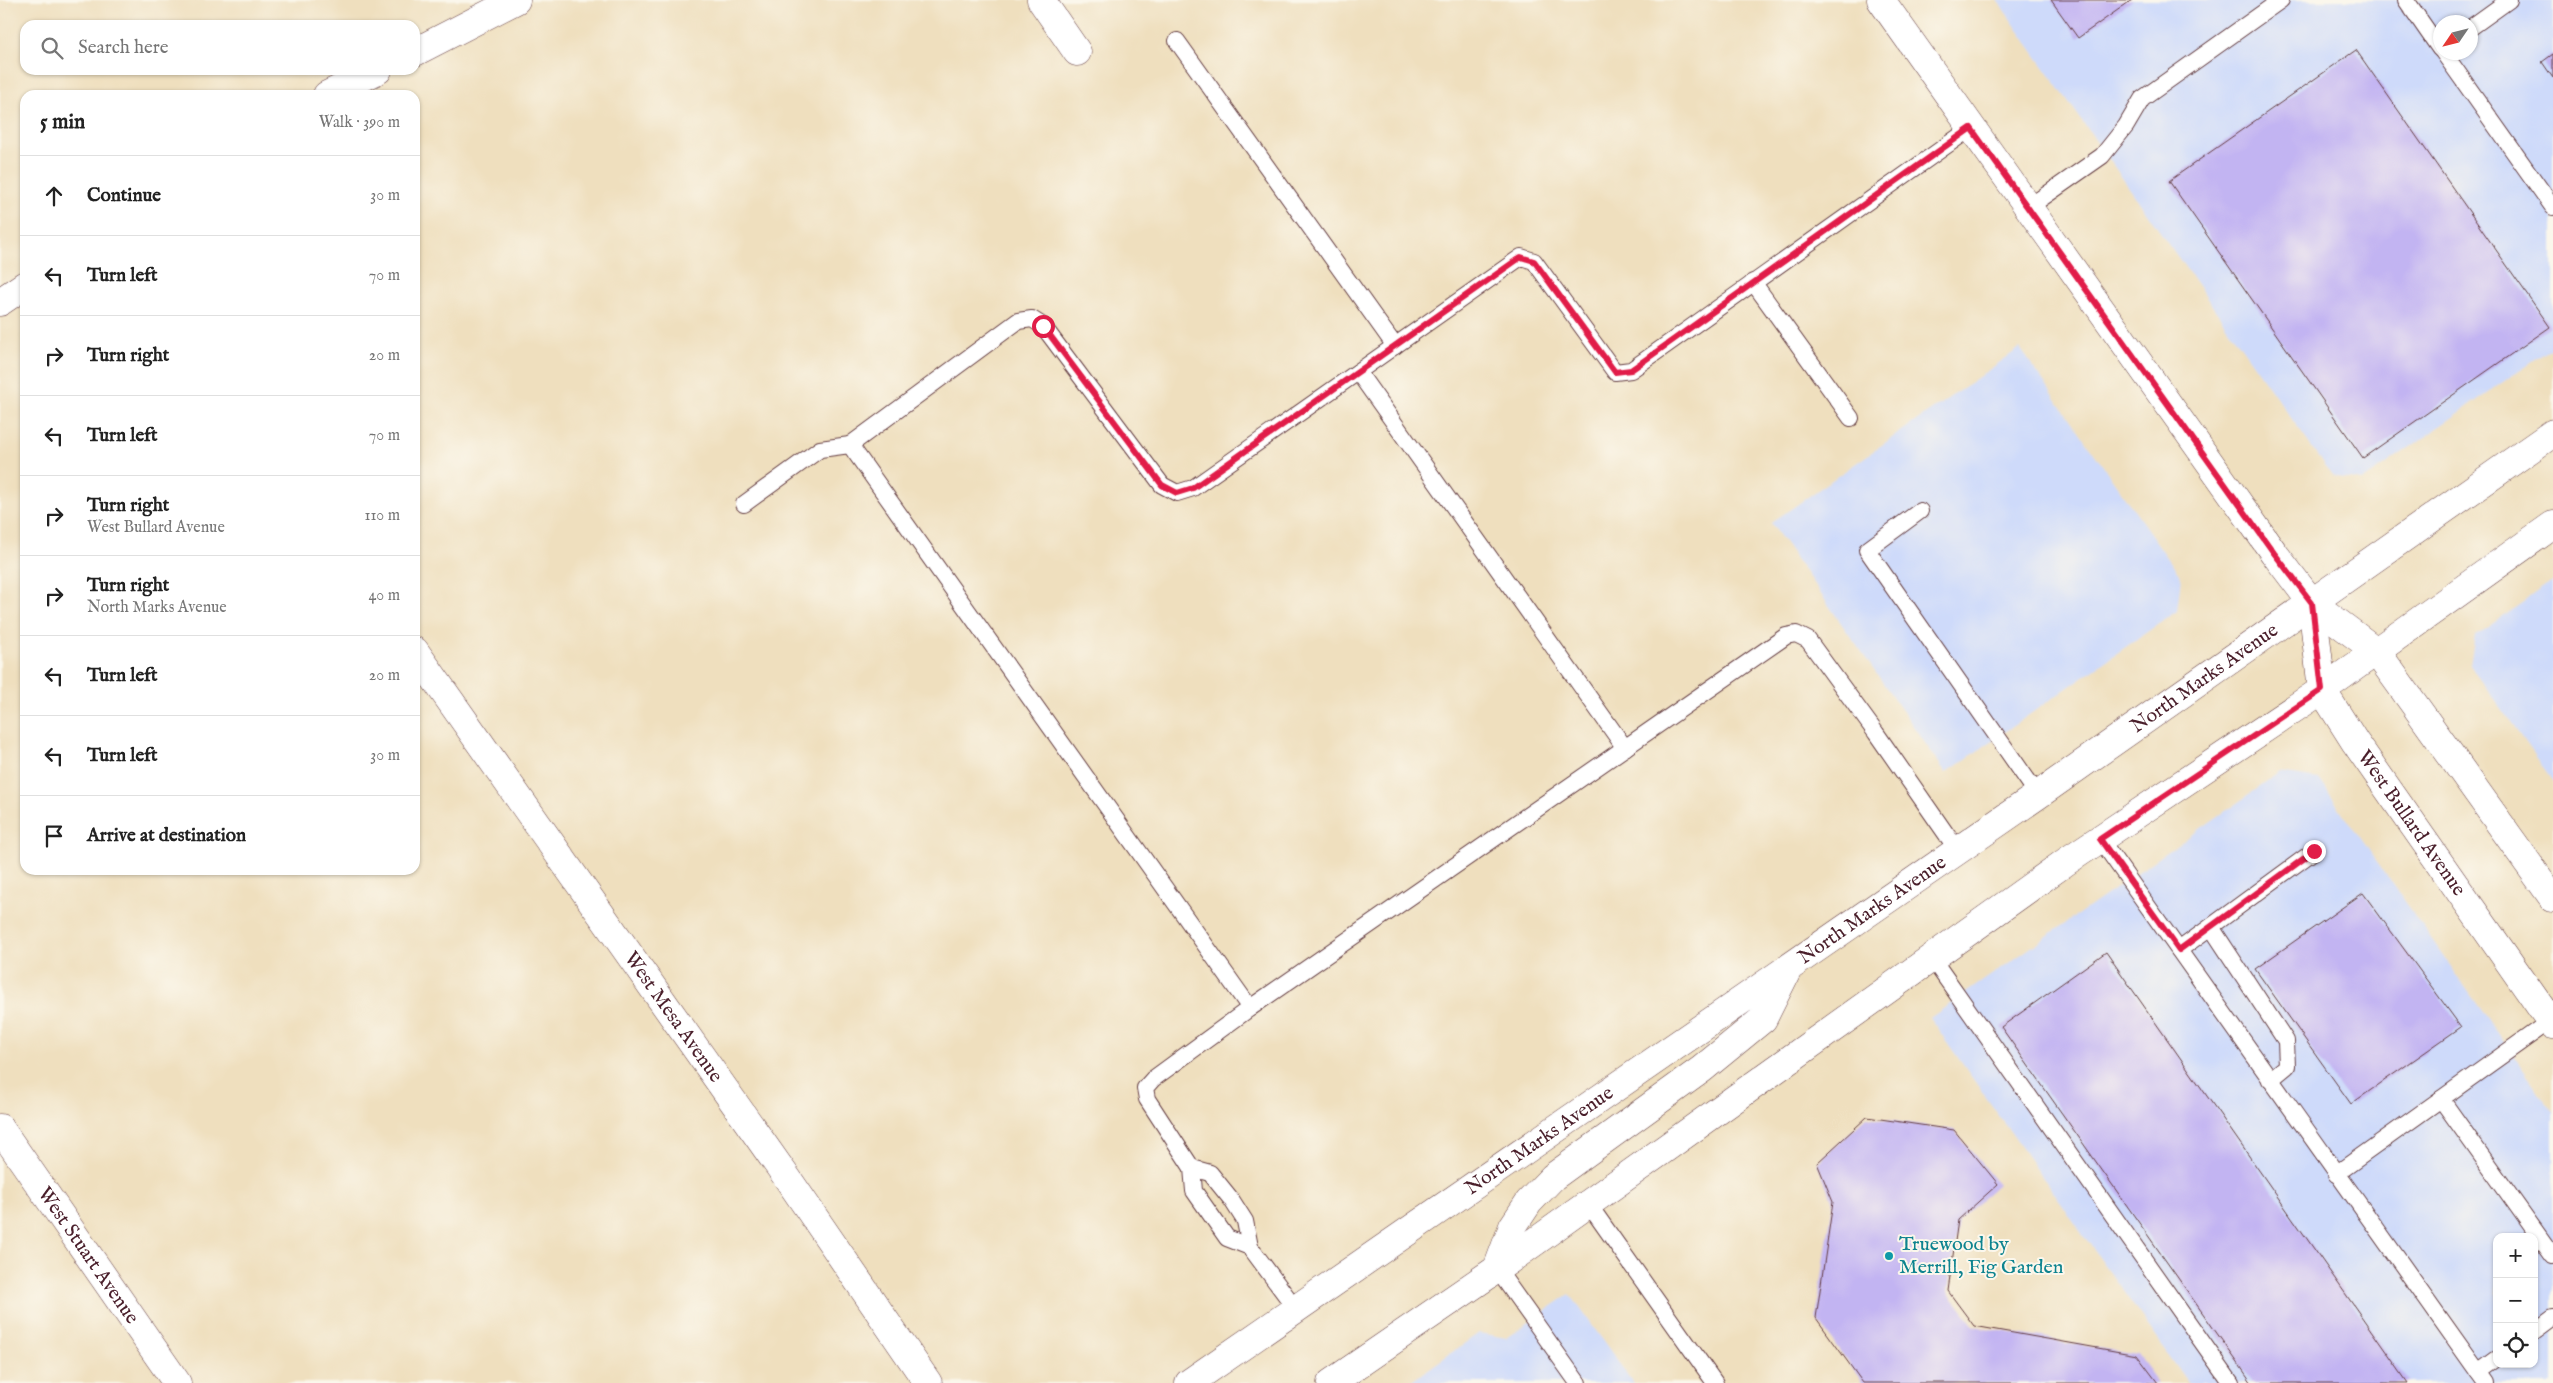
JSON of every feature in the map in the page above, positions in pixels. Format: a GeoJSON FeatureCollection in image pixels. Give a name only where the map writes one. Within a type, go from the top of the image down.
{"type":"FeatureCollection","features":[{"type":"Feature","properties":{"kind":"main road"},"geometry":{"type":"LineString","coordinates":[[420,49],[516,0]]}},
{"type":"Feature","properties":{"kind":"main road"},"geometry":{"type":"LineString","coordinates":[[1041,0],[1077,52]]}},
{"type":"Feature","properties":{"kind":"main road"},"geometry":{"type":"LineString","coordinates":[[1881,0],[2274,553],[2312,603],[2376,651],[2553,898]]}},
{"type":"Feature","properties":{"kind":"main road"},"geometry":{"type":"LineString","coordinates":[[337,90],[368,75]]}},
{"type":"Feature","properties":{"kind":"main road"},"geometry":{"type":"LineString","coordinates":[[0,302],[20,288]]}},
{"type":"Feature","properties":{"kind":"main road","name":"North Marks Avenue"},"geometry":{"type":"LineString","coordinates":[[1190,1383],[2038,796],[2553,433]]}},
{"type":"Feature","properties":{"kind":"main road"},"geometry":{"type":"LineString","coordinates":[[1331,1383],[1497,1269],[1587,1202],[1931,957],[2100,839],[2322,690],[2553,525]]}},
{"type":"Feature","properties":{"kind":"main road","name":"West Bullard Avenue"},"geometry":{"type":"LineString","coordinates":[[2312,603],[2322,690],[2356,742],[2552,1023]]}},
{"type":"Feature","properties":{"kind":"main road","name":"West Mesa Avenue"},"geometry":{"type":"LineString","coordinates":[[420,658],[788,1179],[928,1383]]}},
{"type":"Feature","properties":{"kind":"main road"},"geometry":{"type":"LineString","coordinates":[[1497,1269],[1513,1226],[1529,1202],[1553,1177],[1702,1069],[1763,1019],[1787,970]]}},
{"type":"Feature","properties":{"kind":"main road","name":"West Stuart Avenue"},"geometry":{"type":"LineString","coordinates":[[0,1128],[177,1383]]}},
{"type":"Feature","properties":{"kind":"lane"},"geometry":{"type":"LineString","coordinates":[[2028,207],[2102,156],[2126,126],[2142,99],[2281,0]]}},
{"type":"Feature","properties":{"kind":"lane"},"geometry":{"type":"LineString","coordinates":[[2406,0],[2433,38]]}},
{"type":"Feature","properties":{"kind":"lane"},"geometry":{"type":"LineString","coordinates":[[2478,22],[2509,0]]}},
{"type":"Feature","properties":{"kind":"lane"},"geometry":{"type":"LineString","coordinates":[[1177,41],[1395,346]]}},
{"type":"Feature","properties":{"kind":"lane"},"geometry":{"type":"LineString","coordinates":[[2449,60],[2553,207]]}},
{"type":"Feature","properties":{"kind":"lane"},"geometry":{"type":"LineString","coordinates":[[744,504],[820,450],[850,444],[1018,321],[1032,319],[1043,326],[1162,485],[1177,493],[1193,488],[1521,257],[1534,261],[1615,372],[1631,370],[1971,128]]}},
{"type":"Feature","properties":{"kind":"lane"},"geometry":{"type":"LineString","coordinates":[[1753,282],[1851,418]]}},
{"type":"Feature","properties":{"kind":"lane"},"geometry":{"type":"LineString","coordinates":[[1358,372],[1625,748]]}},
{"type":"Feature","properties":{"kind":"lane"},"geometry":{"type":"LineString","coordinates":[[850,444],[1250,1008]]}},
{"type":"Feature","properties":{"kind":"lane"},"geometry":{"type":"LineString","coordinates":[[1920,511],[1867,550],[2038,796]]}},
{"type":"Feature","properties":{"kind":"lane"},"geometry":{"type":"LineString","coordinates":[[1250,1247],[1227,1238],[1194,1191],[1192,1168],[1147,1099],[1145,1088],[1154,1079],[1250,1008],[1786,636],[1796,634],[1808,640],[1876,733],[1958,851]]}},
{"type":"Feature","properties":{"kind":"lane"},"geometry":{"type":"LineString","coordinates":[[2100,839],[2336,1174],[2482,1377],[2493,1363]]}},
{"type":"Feature","properties":{"kind":"lane"},"geometry":{"type":"LineString","coordinates":[[2179,950],[2314,851]]}},
{"type":"Feature","properties":{"kind":"lane"},"geometry":{"type":"LineString","coordinates":[[2211,927],[2286,1041],[2287,1066],[2270,1080]]}},
{"type":"Feature","properties":{"kind":"lane"},"geometry":{"type":"LineString","coordinates":[[1931,957],[2231,1383]]}},
{"type":"Feature","properties":{"kind":"lane"},"geometry":{"type":"LineString","coordinates":[[2336,1174],[2552,1023]]}},
{"type":"Feature","properties":{"kind":"lane"},"geometry":{"type":"LineString","coordinates":[[2441,1099],[2553,1256]]}},
{"type":"Feature","properties":{"kind":"lane"},"geometry":{"type":"LineString","coordinates":[[1192,1168],[1210,1173],[1231,1199],[1245,1221],[1250,1247],[1296,1309]]}},
{"type":"Feature","properties":{"kind":"lane"},"geometry":{"type":"LineString","coordinates":[[1587,1202],[1715,1383]]}},
{"type":"Feature","properties":{"kind":"lane"},"geometry":{"type":"LineString","coordinates":[[1497,1269],[1573,1381]]}},
{"type":"Feature","properties":{"kind":"lane"},"geometry":{"type":"LineString","coordinates":[[2538,1329],[2553,1318]]}},
{"type":"Feature","properties":{"kind":"shaded area"},"geometry":{"type":"Polygon","coordinates":[[[1997,0],[2553,0],[2553,347],[2362,481],[2332,476],[1997,0]]]}},
{"type":"Feature","properties":{"kind":"shaded area"},"geometry":{"type":"Polygon","coordinates":[[[2020,348],[2181,577],[2177,611],[1946,773],[1771,523],[2020,348]]]}},
{"type":"Feature","properties":{"kind":"shaded area"},"geometry":{"type":"Polygon","coordinates":[[[2553,581],[2553,782],[2470,665],[2475,636],[2553,581]]]}},
{"type":"Feature","properties":{"kind":"shaded area"},"geometry":{"type":"Polygon","coordinates":[[[2280,773],[2319,779],[2553,1112],[2553,1383],[2188,1383],[1930,1018],[2280,773]]]}},
{"type":"Feature","properties":{"kind":"shaded area"},"geometry":{"type":"Polygon","coordinates":[[[1570,1294],[1633,1383],[1409,1383],[1479,1333],[1506,1338],[1570,1294]]]}},
{"type":"Feature","properties":{"kind":"building"},"geometry":{"type":"Polygon","coordinates":[[[2051,0],[2132,0],[2078,38],[2051,0]]]}},
{"type":"Feature","properties":{"kind":"building"},"geometry":{"type":"Polygon","coordinates":[[[2356,50],[2550,327],[2363,458],[2169,181],[2356,50]]]}},
{"type":"Feature","properties":{"kind":"building"},"geometry":{"type":"Polygon","coordinates":[[[2553,54],[2553,78],[2542,62],[2553,54]]]}},
{"type":"Feature","properties":{"kind":"building"},"geometry":{"type":"Polygon","coordinates":[[[2363,893],[2461,1027],[2351,1104],[2255,969],[2363,893]]]}},
{"type":"Feature","properties":{"kind":"building"},"geometry":{"type":"Polygon","coordinates":[[[2106,952],[2408,1383],[2252,1383],[2001,1027],[2106,952]]]}},
{"type":"Feature","properties":{"kind":"building","name":"Truewood by Merrill, Fig Garden"},"geometry":{"type":"Polygon","coordinates":[[[1867,1117],[1954,1130],[1998,1184],[1958,1220],[1948,1291],[1974,1326],[2137,1355],[2158,1383],[1863,1383],[1816,1318],[1833,1202],[1817,1163],[1867,1117]]]}},
{"type":"Feature","properties":{"kind":"place","name":"Truewood by Merrill, Fig Garden"},"geometry":{"type":"Point","coordinates":[1889,1256]}},
{"type":"Feature","properties":{"kind":"route"},"geometry":{"type":"LineString","coordinates":[[1043,326],[1162,485],[1177,493],[1193,488],[1521,257],[1534,261],[1615,372],[1631,370],[1971,128],[2274,553],[2312,603],[2322,690],[2100,839],[2179,950],[2314,851]]}}]}
